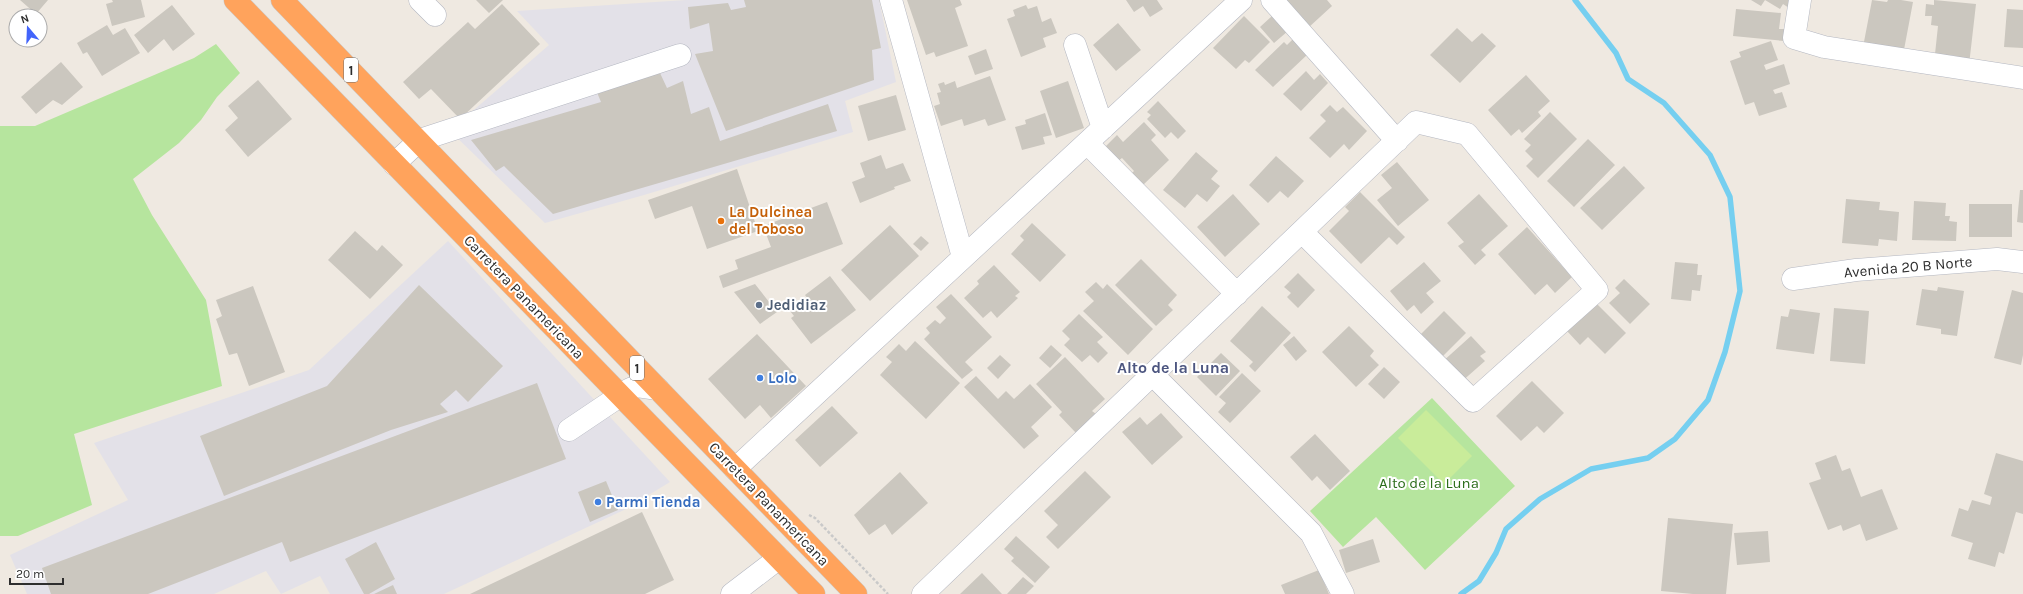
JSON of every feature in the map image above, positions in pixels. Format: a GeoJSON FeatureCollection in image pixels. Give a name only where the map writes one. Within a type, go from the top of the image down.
{"type":"FeatureCollection","features":[{"type":"Feature","properties":{"kind":"highway","name":"Carretera Panamericana"},"geometry":{"type":"LineString","coordinates":[[235,0],[814,594]]}},
{"type":"Feature","properties":{"kind":"highway","name":"Carretera Panamericana"},"geometry":{"type":"LineString","coordinates":[[282,0],[420,140],[856,594]]}},
{"type":"Feature","properties":{"kind":"highway"},"geometry":{"type":"LineString","coordinates":[[796,576],[824,594]]}},
{"type":"Feature","properties":{"kind":"street"},"geometry":{"type":"LineString","coordinates":[[891,0],[963,257]]}},
{"type":"Feature","properties":{"kind":"street"},"geometry":{"type":"LineString","coordinates":[[735,469],[1241,0]]}},
{"type":"Feature","properties":{"kind":"street"},"geometry":{"type":"LineString","coordinates":[[1272,0],[1397,140]]}},
{"type":"Feature","properties":{"kind":"street"},"geometry":{"type":"LineString","coordinates":[[1800,0],[1794,38],[1824,47],[2023,78]]}},
{"type":"Feature","properties":{"kind":"street"},"geometry":{"type":"LineString","coordinates":[[1076,45],[1103,128]]}},
{"type":"Feature","properties":{"kind":"street"},"geometry":{"type":"LineString","coordinates":[[394,164],[420,140],[680,55]]}},
{"type":"Feature","properties":{"kind":"street"},"geometry":{"type":"LineString","coordinates":[[923,594],[1416,122],[1467,134],[1597,290],[1472,401],[1302,232]]}},
{"type":"Feature","properties":{"kind":"street"},"geometry":{"type":"LineString","coordinates":[[1087,143],[1236,294]]}},
{"type":"Feature","properties":{"kind":"street","name":"Avenida 20 B Norte"},"geometry":{"type":"LineString","coordinates":[[1793,279],[1856,270],[1997,259],[2023,262]]}},
{"type":"Feature","properties":{"kind":"street"},"geometry":{"type":"LineString","coordinates":[[1152,374],[1311,533],[1343,594]]}},
{"type":"Feature","properties":{"kind":"street"},"geometry":{"type":"LineString","coordinates":[[569,430],[620,395],[637,386],[658,389]]}},
{"type":"Feature","properties":{"kind":"street"},"geometry":{"type":"LineString","coordinates":[[732,594],[779,558]]}},
{"type":"Feature","properties":{"kind":"shaded area"},"geometry":{"type":"Polygon","coordinates":[[[686,0],[879,0],[896,82],[845,101],[853,132],[545,223],[448,129],[461,121],[549,45],[517,11],[686,0]]]}},
{"type":"Feature","properties":{"kind":"shaded area"},"geometry":{"type":"Polygon","coordinates":[[[448,241],[670,482],[624,510],[444,594],[330,594],[320,576],[281,594],[266,571],[214,594],[27,594],[10,555],[128,500],[94,443],[309,370],[448,241]]]}},
{"type":"Feature","properties":{"kind":"green space"},"geometry":{"type":"Polygon","coordinates":[[[216,44],[240,73],[217,97],[201,120],[179,143],[133,179],[152,215],[206,300],[222,386],[74,434],[92,505],[18,536],[0,536],[0,126],[35,126],[194,58],[216,44]]]}},
{"type":"Feature","properties":{"kind":"green space","name":"Alto de la Luna"},"geometry":{"type":"Polygon","coordinates":[[[1432,398],[1515,486],[1425,570],[1376,517],[1343,547],[1310,511],[1432,398]]]}},
{"type":"Feature","properties":{"kind":"green space"},"geometry":{"type":"Polygon","coordinates":[[[1426,410],[1472,456],[1444,484],[1398,438],[1426,410]]]}},
{"type":"Feature","properties":{"kind":"building"},"geometry":{"type":"Polygon","coordinates":[[[20,0],[48,0],[41,8],[29,8],[20,0]]]}},
{"type":"Feature","properties":{"kind":"building"},"geometry":{"type":"Polygon","coordinates":[[[112,0],[141,0],[145,17],[112,26],[106,4],[113,2],[112,0]]]}},
{"type":"Feature","properties":{"kind":"building"},"geometry":{"type":"Polygon","coordinates":[[[476,0],[503,0],[489,13],[476,0]]]}},
{"type":"Feature","properties":{"kind":"building"},"geometry":{"type":"Polygon","coordinates":[[[744,0],[872,0],[881,48],[872,50],[874,80],[726,131],[695,54],[713,51],[709,23],[690,29],[688,7],[728,3],[731,10],[746,7],[744,0]]]}},
{"type":"Feature","properties":{"kind":"building"},"geometry":{"type":"Polygon","coordinates":[[[907,0],[960,0],[962,5],[955,8],[968,46],[936,57],[934,52],[926,55],[907,0]]]}},
{"type":"Feature","properties":{"kind":"building"},"geometry":{"type":"Polygon","coordinates":[[[1126,0],[1157,0],[1163,9],[1150,17],[1143,6],[1134,12],[1126,0]]]}},
{"type":"Feature","properties":{"kind":"building"},"geometry":{"type":"Polygon","coordinates":[[[1283,0],[1327,0],[1332,6],[1308,28],[1283,0]]]}},
{"type":"Feature","properties":{"kind":"building"},"geometry":{"type":"Polygon","coordinates":[[[1751,0],[1765,0],[1761,6],[1751,0]]]}},
{"type":"Feature","properties":{"kind":"building"},"geometry":{"type":"Polygon","coordinates":[[[1765,0],[1793,0],[1789,8],[1783,4],[1780,9],[1765,0]]]}},
{"type":"Feature","properties":{"kind":"building"},"geometry":{"type":"Polygon","coordinates":[[[1872,0],[1887,2],[1888,0],[1901,0],[1913,2],[1903,55],[1863,47],[1872,0]]]}},
{"type":"Feature","properties":{"kind":"building"},"geometry":{"type":"Polygon","coordinates":[[[1934,0],[1976,4],[1969,65],[1955,63],[1956,56],[1935,54],[1938,26],[1931,25],[1932,16],[1925,16],[1926,4],[1934,5],[1934,0]]]}},
{"type":"Feature","properties":{"kind":"building"},"geometry":{"type":"Polygon","coordinates":[[[502,4],[540,44],[460,119],[431,89],[419,99],[403,82],[468,22],[475,29],[502,4]]]}},
{"type":"Feature","properties":{"kind":"building"},"geometry":{"type":"Polygon","coordinates":[[[172,5],[195,34],[173,51],[164,39],[148,53],[134,35],[172,5]]]}},
{"type":"Feature","properties":{"kind":"building"},"geometry":{"type":"Polygon","coordinates":[[[1026,5],[1028,9],[1037,6],[1042,22],[1051,18],[1057,33],[1043,38],[1046,47],[1021,57],[1007,19],[1015,16],[1013,10],[1026,5]]]}},
{"type":"Feature","properties":{"kind":"building"},"geometry":{"type":"Polygon","coordinates":[[[1736,9],[1781,13],[1779,29],[1785,29],[1784,41],[1733,36],[1736,9]]]}},
{"type":"Feature","properties":{"kind":"building"},"geometry":{"type":"Polygon","coordinates":[[[2007,9],[2023,10],[2023,48],[2004,47],[2007,9]]]}},
{"type":"Feature","properties":{"kind":"building"},"geometry":{"type":"Polygon","coordinates":[[[1273,15],[1288,31],[1274,43],[1260,27],[1273,15]]]}},
{"type":"Feature","properties":{"kind":"building"},"geometry":{"type":"Polygon","coordinates":[[[1244,16],[1270,42],[1249,63],[1245,60],[1236,69],[1213,48],[1244,16]]]}},
{"type":"Feature","properties":{"kind":"building"},"geometry":{"type":"Polygon","coordinates":[[[1118,23],[1141,50],[1116,71],[1093,45],[1118,23]]]}},
{"type":"Feature","properties":{"kind":"building"},"geometry":{"type":"Polygon","coordinates":[[[107,25],[113,35],[125,28],[140,53],[102,76],[87,52],[83,54],[77,43],[107,25]]]}},
{"type":"Feature","properties":{"kind":"building"},"geometry":{"type":"Polygon","coordinates":[[[1457,28],[1472,42],[1482,33],[1496,46],[1460,83],[1430,55],[1457,28]]]}},
{"type":"Feature","properties":{"kind":"building"},"geometry":{"type":"Polygon","coordinates":[[[1293,39],[1308,54],[1273,87],[1255,70],[1284,42],[1287,45],[1293,39]]]}},
{"type":"Feature","properties":{"kind":"building"},"geometry":{"type":"Polygon","coordinates":[[[1771,41],[1778,60],[1764,65],[1766,70],[1784,64],[1790,84],[1773,90],[1775,94],[1782,92],[1787,107],[1759,116],[1754,102],[1745,105],[1730,61],[1741,57],[1739,52],[1771,41]]]}},
{"type":"Feature","properties":{"kind":"building"},"geometry":{"type":"Polygon","coordinates":[[[986,49],[993,69],[975,75],[968,56],[986,49]]]}},
{"type":"Feature","properties":{"kind":"building"},"geometry":{"type":"Polygon","coordinates":[[[61,62],[83,87],[62,105],[53,100],[36,114],[21,97],[61,62]]]}},
{"type":"Feature","properties":{"kind":"building"},"geometry":{"type":"Polygon","coordinates":[[[1306,71],[1314,80],[1320,74],[1328,83],[1301,111],[1283,94],[1306,71]]]}},
{"type":"Feature","properties":{"kind":"building"},"geometry":{"type":"Polygon","coordinates":[[[660,73],[667,88],[683,81],[691,114],[709,107],[720,141],[828,104],[837,131],[553,214],[504,166],[496,171],[471,140],[601,102],[596,90],[660,73]]]}},
{"type":"Feature","properties":{"kind":"building"},"geometry":{"type":"Polygon","coordinates":[[[1526,75],[1550,101],[1538,112],[1541,116],[1522,133],[1519,129],[1511,136],[1488,110],[1526,75]]]}},
{"type":"Feature","properties":{"kind":"building"},"geometry":{"type":"Polygon","coordinates":[[[990,76],[1006,120],[988,126],[985,119],[964,126],[962,119],[941,126],[934,106],[940,104],[937,93],[941,92],[938,84],[944,82],[945,85],[955,81],[957,88],[990,76]]]}},
{"type":"Feature","properties":{"kind":"building"},"geometry":{"type":"Polygon","coordinates":[[[258,80],[292,119],[248,157],[225,130],[238,118],[228,106],[258,80]]]}},
{"type":"Feature","properties":{"kind":"building"},"geometry":{"type":"Polygon","coordinates":[[[1068,81],[1084,128],[1056,138],[1040,91],[1068,81]]]}},
{"type":"Feature","properties":{"kind":"building"},"geometry":{"type":"Polygon","coordinates":[[[896,95],[906,130],[868,141],[858,106],[896,95]]]}},
{"type":"Feature","properties":{"kind":"building"},"geometry":{"type":"Polygon","coordinates":[[[1158,101],[1186,131],[1178,139],[1171,132],[1165,138],[1147,119],[1151,115],[1147,112],[1158,101]]]}},
{"type":"Feature","properties":{"kind":"building"},"geometry":{"type":"Polygon","coordinates":[[[1330,105],[1337,112],[1343,107],[1367,131],[1349,150],[1344,144],[1330,158],[1309,138],[1326,121],[1320,115],[1330,105]]]}},
{"type":"Feature","properties":{"kind":"building"},"geometry":{"type":"Polygon","coordinates":[[[1550,112],[1577,139],[1538,178],[1526,166],[1533,159],[1525,151],[1531,145],[1524,139],[1550,112]]]}},
{"type":"Feature","properties":{"kind":"building"},"geometry":{"type":"Polygon","coordinates":[[[1045,113],[1052,135],[1043,137],[1045,144],[1022,150],[1015,127],[1026,124],[1025,120],[1045,113]]]}},
{"type":"Feature","properties":{"kind":"building"},"geometry":{"type":"Polygon","coordinates":[[[1144,122],[1156,135],[1151,140],[1169,160],[1143,185],[1128,177],[1134,171],[1122,158],[1117,162],[1104,148],[1117,135],[1123,142],[1144,122]]]}},
{"type":"Feature","properties":{"kind":"building"},"geometry":{"type":"Polygon","coordinates":[[[1588,139],[1615,165],[1574,207],[1547,181],[1588,139]]]}},
{"type":"Feature","properties":{"kind":"building"},"geometry":{"type":"Polygon","coordinates":[[[1196,152],[1218,171],[1211,179],[1220,186],[1207,202],[1197,194],[1185,208],[1163,190],[1196,152]]]}},
{"type":"Feature","properties":{"kind":"building"},"geometry":{"type":"Polygon","coordinates":[[[881,155],[886,169],[903,163],[911,181],[894,187],[895,189],[860,203],[852,182],[865,177],[860,163],[881,155]]]}},
{"type":"Feature","properties":{"kind":"building"},"geometry":{"type":"Polygon","coordinates":[[[1276,156],[1304,181],[1288,198],[1280,191],[1268,203],[1249,185],[1276,156]]]}},
{"type":"Feature","properties":{"kind":"building"},"geometry":{"type":"Polygon","coordinates":[[[1397,162],[1429,200],[1398,226],[1377,200],[1392,188],[1381,175],[1397,162]]]}},
{"type":"Feature","properties":{"kind":"building"},"geometry":{"type":"Polygon","coordinates":[[[1624,166],[1645,188],[1602,230],[1580,208],[1624,166]]]}},
{"type":"Feature","properties":{"kind":"building"},"geometry":{"type":"Polygon","coordinates":[[[737,169],[758,231],[707,249],[692,206],[655,219],[648,200],[737,169]]]}},
{"type":"Feature","properties":{"kind":"building"},"geometry":{"type":"Polygon","coordinates":[[[2020,190],[2023,190],[2023,223],[2017,222],[2020,190]]]}},
{"type":"Feature","properties":{"kind":"building"},"geometry":{"type":"Polygon","coordinates":[[[1360,192],[1405,237],[1397,245],[1389,237],[1361,264],[1329,231],[1349,211],[1345,207],[1360,192]]]}},
{"type":"Feature","properties":{"kind":"building"},"geometry":{"type":"Polygon","coordinates":[[[1233,194],[1260,224],[1225,257],[1197,227],[1233,194]]]}},
{"type":"Feature","properties":{"kind":"building"},"geometry":{"type":"Polygon","coordinates":[[[1479,194],[1508,226],[1481,250],[1486,255],[1475,265],[1458,246],[1464,242],[1447,223],[1479,194]]]}},
{"type":"Feature","properties":{"kind":"building"},"geometry":{"type":"Polygon","coordinates":[[[1846,199],[1880,202],[1879,210],[1899,212],[1897,241],[1879,239],[1878,246],[1842,243],[1846,199]]]}},
{"type":"Feature","properties":{"kind":"building"},"geometry":{"type":"Polygon","coordinates":[[[1914,201],[1946,203],[1945,216],[1950,216],[1949,221],[1957,222],[1956,241],[1912,240],[1914,201]]]}},
{"type":"Feature","properties":{"kind":"building"},"geometry":{"type":"Polygon","coordinates":[[[827,202],[843,244],[723,288],[719,276],[738,269],[735,260],[771,247],[763,226],[827,202]]]}},
{"type":"Feature","properties":{"kind":"building"},"geometry":{"type":"Polygon","coordinates":[[[1969,204],[2012,204],[2012,237],[1969,237],[1969,204]]]}},
{"type":"Feature","properties":{"kind":"building"},"geometry":{"type":"Polygon","coordinates":[[[1032,223],[1066,255],[1040,282],[1011,254],[1024,240],[1020,236],[1032,223]]]}},
{"type":"Feature","properties":{"kind":"building"},"geometry":{"type":"Polygon","coordinates":[[[890,225],[919,256],[870,301],[841,270],[890,225]]]}},
{"type":"Feature","properties":{"kind":"building"},"geometry":{"type":"Polygon","coordinates":[[[1527,227],[1572,277],[1555,293],[1547,284],[1535,295],[1498,254],[1527,227]]]}},
{"type":"Feature","properties":{"kind":"building"},"geometry":{"type":"Polygon","coordinates":[[[355,231],[377,251],[382,245],[403,265],[370,299],[328,260],[355,231]]]}},
{"type":"Feature","properties":{"kind":"building"},"geometry":{"type":"Polygon","coordinates":[[[921,236],[929,243],[921,251],[913,244],[921,236]]]}},
{"type":"Feature","properties":{"kind":"building"},"geometry":{"type":"Polygon","coordinates":[[[1141,259],[1177,295],[1168,305],[1173,310],[1156,326],[1115,285],[1141,259]]]}},
{"type":"Feature","properties":{"kind":"building"},"geometry":{"type":"Polygon","coordinates":[[[1424,262],[1441,281],[1426,293],[1434,302],[1421,314],[1414,305],[1407,311],[1390,291],[1424,262]]]}},
{"type":"Feature","properties":{"kind":"building"},"geometry":{"type":"Polygon","coordinates":[[[1675,262],[1698,264],[1697,275],[1702,275],[1700,291],[1692,290],[1691,301],[1671,299],[1675,262]]]}},
{"type":"Feature","properties":{"kind":"building"},"geometry":{"type":"Polygon","coordinates":[[[994,265],[1020,292],[1015,296],[1018,298],[997,318],[991,311],[983,318],[964,298],[979,284],[977,281],[994,265]]]}},
{"type":"Feature","properties":{"kind":"building"},"geometry":{"type":"Polygon","coordinates":[[[1298,273],[1315,290],[1298,308],[1287,297],[1291,293],[1284,287],[1298,273]]]}},
{"type":"Feature","properties":{"kind":"building"},"geometry":{"type":"Polygon","coordinates":[[[830,276],[856,310],[811,344],[791,318],[794,316],[790,311],[801,303],[805,308],[811,303],[805,295],[830,276]]]}},
{"type":"Feature","properties":{"kind":"building"},"geometry":{"type":"Polygon","coordinates":[[[1624,279],[1650,304],[1630,324],[1609,303],[1620,293],[1615,288],[1624,279]]]}},
{"type":"Feature","properties":{"kind":"building"},"geometry":{"type":"Polygon","coordinates":[[[1096,282],[1103,289],[1107,284],[1153,329],[1128,355],[1083,311],[1094,301],[1085,292],[1096,282]]]}},
{"type":"Feature","properties":{"kind":"building"},"geometry":{"type":"Polygon","coordinates":[[[755,284],[777,312],[760,324],[734,292],[755,284]]]}},
{"type":"Feature","properties":{"kind":"building"},"geometry":{"type":"Polygon","coordinates":[[[419,285],[503,366],[468,402],[456,390],[440,404],[448,412],[391,430],[224,496],[200,436],[327,386],[419,285]]]}},
{"type":"Feature","properties":{"kind":"building"},"geometry":{"type":"Polygon","coordinates":[[[253,286],[285,372],[249,386],[237,353],[229,355],[216,319],[222,316],[216,300],[253,286]]]}},
{"type":"Feature","properties":{"kind":"building"},"geometry":{"type":"Polygon","coordinates":[[[1938,287],[1964,291],[1957,336],[1941,334],[1941,329],[1916,325],[1922,289],[1937,291],[1938,287]]]}},
{"type":"Feature","properties":{"kind":"building"},"geometry":{"type":"Polygon","coordinates":[[[2012,290],[2023,293],[2023,355],[2021,365],[1994,358],[2012,290]]]}},
{"type":"Feature","properties":{"kind":"building"},"geometry":{"type":"Polygon","coordinates":[[[951,294],[992,337],[965,362],[973,370],[962,379],[924,339],[930,333],[926,328],[935,320],[940,324],[946,318],[936,307],[951,294]]]}},
{"type":"Feature","properties":{"kind":"building"},"geometry":{"type":"Polygon","coordinates":[[[1596,303],[1626,333],[1605,354],[1588,337],[1580,345],[1567,331],[1596,303]]]}},
{"type":"Feature","properties":{"kind":"building"},"geometry":{"type":"Polygon","coordinates":[[[1262,306],[1291,333],[1255,372],[1249,366],[1253,362],[1230,341],[1262,306]]]}},
{"type":"Feature","properties":{"kind":"building"},"geometry":{"type":"Polygon","coordinates":[[[1834,308],[1869,311],[1865,364],[1830,361],[1834,308]]]}},
{"type":"Feature","properties":{"kind":"building"},"geometry":{"type":"Polygon","coordinates":[[[1790,309],[1820,313],[1814,354],[1776,349],[1781,316],[1788,317],[1790,309]]]}},
{"type":"Feature","properties":{"kind":"building"},"geometry":{"type":"Polygon","coordinates":[[[1444,311],[1466,333],[1443,356],[1421,334],[1444,311]]]}},
{"type":"Feature","properties":{"kind":"building"},"geometry":{"type":"Polygon","coordinates":[[[1079,314],[1103,337],[1097,342],[1108,353],[1098,363],[1090,355],[1082,362],[1064,345],[1070,339],[1062,331],[1079,314]]]}},
{"type":"Feature","properties":{"kind":"building"},"geometry":{"type":"Polygon","coordinates":[[[1349,326],[1374,351],[1370,356],[1379,365],[1356,387],[1322,352],[1349,326]]]}},
{"type":"Feature","properties":{"kind":"building"},"geometry":{"type":"Polygon","coordinates":[[[757,334],[806,386],[771,418],[760,405],[745,419],[708,379],[757,334]]]}},
{"type":"Feature","properties":{"kind":"building"},"geometry":{"type":"Polygon","coordinates":[[[1294,336],[1307,351],[1296,361],[1283,345],[1294,336]]]}},
{"type":"Feature","properties":{"kind":"building"},"geometry":{"type":"Polygon","coordinates":[[[1471,336],[1486,352],[1480,356],[1485,361],[1460,383],[1441,363],[1471,336]]]}},
{"type":"Feature","properties":{"kind":"building"},"geometry":{"type":"Polygon","coordinates":[[[915,341],[960,383],[926,419],[880,375],[892,362],[886,357],[899,344],[906,351],[915,341]]]}},
{"type":"Feature","properties":{"kind":"building"},"geometry":{"type":"Polygon","coordinates":[[[1051,345],[1062,355],[1050,368],[1039,358],[1051,345]]]}},
{"type":"Feature","properties":{"kind":"building"},"geometry":{"type":"Polygon","coordinates":[[[1221,353],[1240,371],[1216,396],[1197,377],[1221,353]]]}},
{"type":"Feature","properties":{"kind":"building"},"geometry":{"type":"Polygon","coordinates":[[[1000,355],[1011,365],[998,379],[987,368],[1000,355]]]}},
{"type":"Feature","properties":{"kind":"building"},"geometry":{"type":"Polygon","coordinates":[[[1065,357],[1105,399],[1092,411],[1096,414],[1076,433],[1059,415],[1062,412],[1036,384],[1065,357]]]}},
{"type":"Feature","properties":{"kind":"building"},"geometry":{"type":"Polygon","coordinates":[[[1384,367],[1400,382],[1384,399],[1368,384],[1384,367]]]}},
{"type":"Feature","properties":{"kind":"building"},"geometry":{"type":"Polygon","coordinates":[[[1242,373],[1261,391],[1230,423],[1218,412],[1226,403],[1219,397],[1242,373]]]}},
{"type":"Feature","properties":{"kind":"building"},"geometry":{"type":"Polygon","coordinates":[[[976,376],[998,399],[1006,391],[1014,399],[1030,384],[1052,407],[1031,427],[1039,436],[1024,449],[964,387],[976,376]]]}},
{"type":"Feature","properties":{"kind":"building"},"geometry":{"type":"Polygon","coordinates":[[[1532,381],[1564,413],[1544,433],[1537,426],[1521,441],[1496,416],[1532,381]]]}},
{"type":"Feature","properties":{"kind":"building"},"geometry":{"type":"Polygon","coordinates":[[[537,383],[566,459],[290,562],[282,542],[148,594],[51,594],[42,568],[537,383]]]}},
{"type":"Feature","properties":{"kind":"building"},"geometry":{"type":"Polygon","coordinates":[[[832,406],[858,433],[820,467],[795,440],[832,406]]]}},
{"type":"Feature","properties":{"kind":"building"},"geometry":{"type":"Polygon","coordinates":[[[1161,413],[1183,437],[1152,465],[1122,432],[1140,417],[1147,425],[1161,413]]]}},
{"type":"Feature","properties":{"kind":"building"},"geometry":{"type":"Polygon","coordinates":[[[1315,434],[1350,471],[1330,490],[1317,476],[1312,481],[1290,457],[1315,434]]]}},
{"type":"Feature","properties":{"kind":"building"},"geometry":{"type":"Polygon","coordinates":[[[1996,453],[2023,461],[2023,514],[2016,512],[2004,554],[1999,552],[1995,567],[1968,559],[1973,543],[1951,536],[1959,508],[1968,511],[1972,500],[1990,505],[1992,497],[1984,494],[1996,453]]]}},
{"type":"Feature","properties":{"kind":"building"},"geometry":{"type":"Polygon","coordinates":[[[1836,455],[1842,471],[1850,468],[1861,497],[1882,489],[1898,529],[1866,541],[1860,524],[1843,531],[1841,525],[1828,530],[1809,483],[1821,479],[1815,463],[1836,455]]]}},
{"type":"Feature","properties":{"kind":"building"},"geometry":{"type":"Polygon","coordinates":[[[1085,471],[1111,497],[1058,549],[1046,537],[1058,525],[1044,511],[1085,471]]]}},
{"type":"Feature","properties":{"kind":"building"},"geometry":{"type":"Polygon","coordinates":[[[900,472],[928,503],[892,535],[885,524],[869,535],[854,515],[900,472]]]}},
{"type":"Feature","properties":{"kind":"building"},"geometry":{"type":"Polygon","coordinates":[[[606,481],[618,510],[590,522],[578,492],[606,481]]]}},
{"type":"Feature","properties":{"kind":"building"},"geometry":{"type":"Polygon","coordinates":[[[642,512],[674,580],[645,594],[470,594],[642,512]]]}},
{"type":"Feature","properties":{"kind":"building"},"geometry":{"type":"Polygon","coordinates":[[[1668,518],[1733,524],[1726,594],[1693,594],[1661,591],[1668,518]]]}},
{"type":"Feature","properties":{"kind":"building"},"geometry":{"type":"Polygon","coordinates":[[[1768,531],[1770,562],[1737,565],[1734,533],[1768,531]]]}},
{"type":"Feature","properties":{"kind":"building"},"geometry":{"type":"Polygon","coordinates":[[[1016,536],[1050,567],[1035,583],[1011,561],[1014,558],[1004,549],[1016,536]]]}},
{"type":"Feature","properties":{"kind":"building"},"geometry":{"type":"Polygon","coordinates":[[[1373,539],[1380,562],[1346,573],[1339,550],[1373,539]]]}},
{"type":"Feature","properties":{"kind":"building"},"geometry":{"type":"Polygon","coordinates":[[[376,542],[395,579],[369,594],[364,594],[345,559],[376,542]]]}},
{"type":"Feature","properties":{"kind":"building"},"geometry":{"type":"Polygon","coordinates":[[[1319,570],[1329,594],[1285,594],[1281,585],[1319,570]]]}},
{"type":"Feature","properties":{"kind":"building"},"geometry":{"type":"Polygon","coordinates":[[[982,573],[1002,594],[960,594],[982,573]]]}},
{"type":"Feature","properties":{"kind":"building"},"geometry":{"type":"Polygon","coordinates":[[[1023,577],[1034,586],[1026,594],[1007,594],[1023,577]]]}},
{"type":"Feature","properties":{"kind":"building"},"geometry":{"type":"Polygon","coordinates":[[[393,585],[397,594],[374,594],[393,585]]]}},
{"type":"Feature","properties":{"kind":"waterway"},"geometry":{"type":"LineString","coordinates":[[1461,594],[1479,581],[1496,553],[1506,529],[1540,499],[1591,469],[1648,458],[1675,439],[1708,400],[1725,352],[1740,291],[1730,197],[1710,155],[1664,103],[1628,79],[1616,53],[1575,0]]}},
{"type":"Feature","properties":{"kind":"place","name":"La Dulcinea del Toboso"},"geometry":{"type":"Point","coordinates":[721,221]}},
{"type":"Feature","properties":{"kind":"place","name":"Jedidiaz"},"geometry":{"type":"Point","coordinates":[759,305]}},
{"type":"Feature","properties":{"kind":"place","name":"Lolo"},"geometry":{"type":"Point","coordinates":[760,378]}},
{"type":"Feature","properties":{"kind":"place","name":"Parmi Tienda"},"geometry":{"type":"Point","coordinates":[598,502]}},
{"type":"Feature","properties":{"kind":"district","name":"Alto de la Luna"},"geometry":{"type":"Point","coordinates":[1173,367]}}]}
